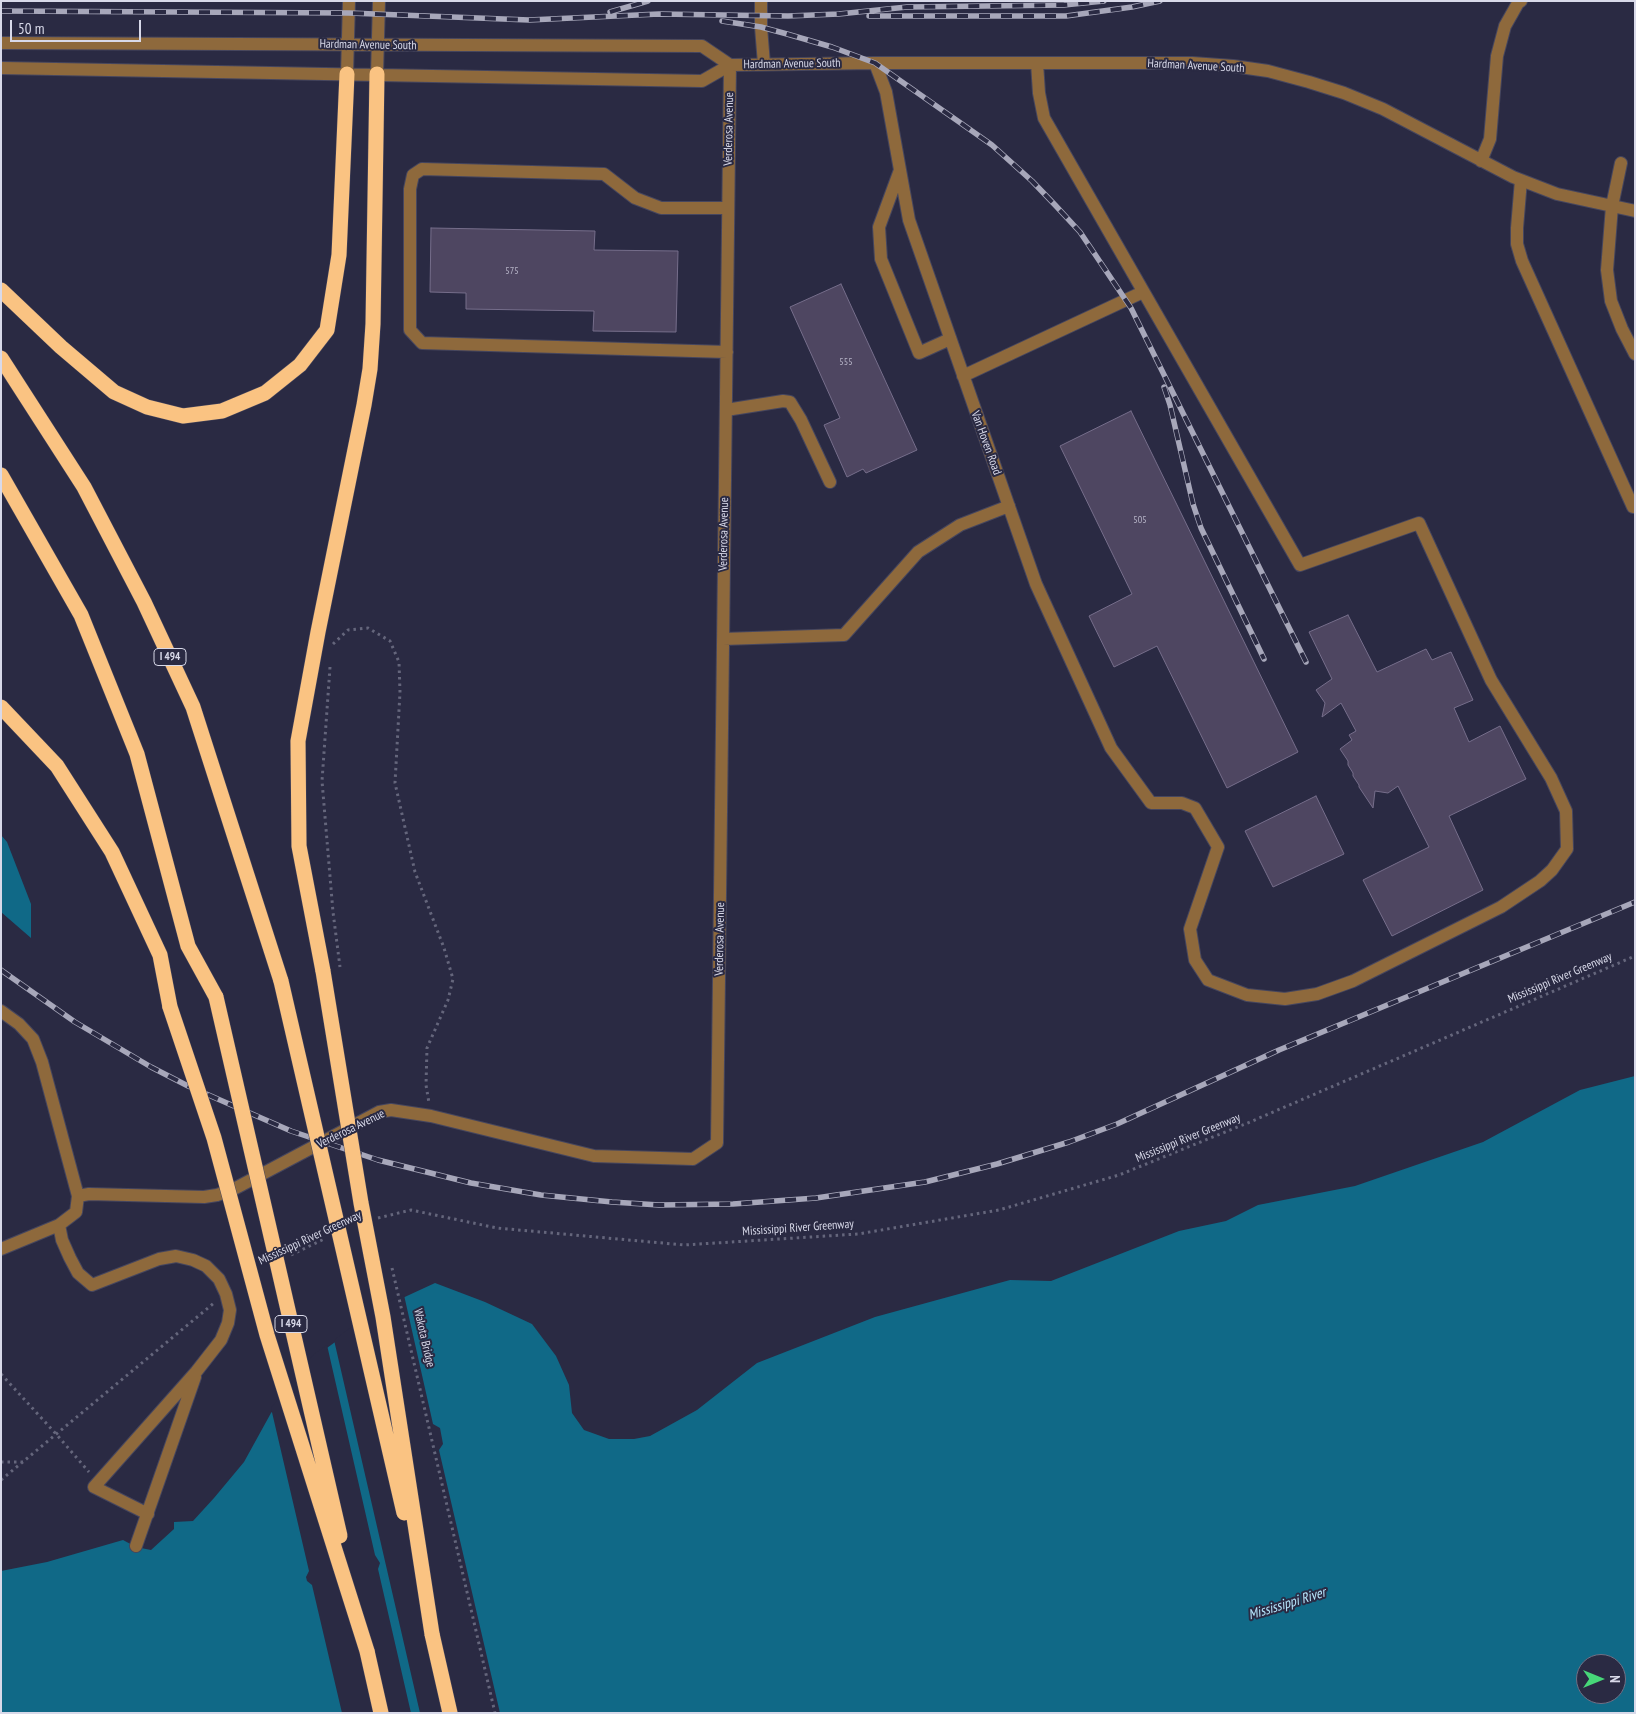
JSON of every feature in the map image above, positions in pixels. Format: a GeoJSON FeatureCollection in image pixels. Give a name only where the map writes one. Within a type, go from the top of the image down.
{"type":"FeatureCollection","features":[{"type":"Feature","properties":{"kind":"highway"},"geometry":{"type":"LineString","coordinates":[[1,290],[61,347],[114,392],[147,407],[183,416],[222,411],[265,393],[300,365],[327,330],[340,255],[347,74]]}},
{"type":"Feature","properties":{"kind":"highway"},"geometry":{"type":"LineString","coordinates":[[377,74],[373,324],[370,369],[298,741],[300,846],[323,971],[361,1203],[383,1317],[432,1634]]}},
{"type":"Feature","properties":{"kind":"highway","name":"I 494"},"geometry":{"type":"LineString","coordinates":[[1,358],[84,487],[144,602],[193,707],[281,981],[450,1713]]}},
{"type":"Feature","properties":{"kind":"highway","name":"I 494"},"geometry":{"type":"LineString","coordinates":[[1,475],[81,616],[137,754],[188,946],[216,997],[381,1713]]}},
{"type":"Feature","properties":{"kind":"highway"},"geometry":{"type":"LineString","coordinates":[[1,707],[57,766],[112,852],[160,955],[170,1007],[214,1138],[267,1335],[367,1652]]}},
{"type":"Feature","properties":{"kind":"street"},"geometry":{"type":"LineString","coordinates":[[347,74],[349,1]]}},
{"type":"Feature","properties":{"kind":"street"},"geometry":{"type":"LineString","coordinates":[[377,74],[378,1]]}},
{"type":"Feature","properties":{"kind":"street"},"geometry":{"type":"LineString","coordinates":[[761,1],[764,64]]}},
{"type":"Feature","properties":{"kind":"street"},"geometry":{"type":"LineString","coordinates":[[1481,161],[1490,138],[1497,56],[1505,26],[1521,1]]}},
{"type":"Feature","properties":{"kind":"street","name":"Hardman Avenue South"},"geometry":{"type":"LineString","coordinates":[[1,43],[702,46],[730,65]]}},
{"type":"Feature","properties":{"kind":"street","name":"Van Hoven Road"},"geometry":{"type":"LineString","coordinates":[[875,63],[886,92],[909,220],[1036,584],[1111,748],[1151,802],[1182,803],[1195,808],[1218,847],[1190,928],[1195,960],[1208,980],[1247,995],[1285,999],[1317,994],[1353,981],[1501,907],[1540,881],[1552,870],[1567,849],[1566,812],[1551,778],[1491,680],[1419,523],[1300,565],[1143,292]]}},
{"type":"Feature","properties":{"kind":"street"},"geometry":{"type":"LineString","coordinates":[[963,376],[1143,292],[1044,118],[1039,93],[1037,63]]}},
{"type":"Feature","properties":{"kind":"street","name":"Hardman Avenue South"},"geometry":{"type":"LineString","coordinates":[[1,68],[702,81],[730,65],[764,64],[1192,63],[1233,66],[1268,71],[1344,93],[1383,109],[1521,180],[1557,194],[1635,210]]}},
{"type":"Feature","properties":{"kind":"street","name":"Verderosa Avenue"},"geometry":{"type":"LineString","coordinates":[[78,1196],[89,1194],[204,1197],[217,1195],[232,1190],[379,1112],[391,1110],[431,1116],[594,1156],[693,1159],[717,1143],[730,65]]}},
{"type":"Feature","properties":{"kind":"street"},"geometry":{"type":"LineString","coordinates":[[1621,164],[1612,206],[1607,270],[1611,301],[1635,354]]}},
{"type":"Feature","properties":{"kind":"street"},"geometry":{"type":"LineString","coordinates":[[727,352],[422,343],[410,330],[410,189],[413,175],[422,169],[604,174],[635,198],[661,208],[728,208]]}},
{"type":"Feature","properties":{"kind":"street"},"geometry":{"type":"LineString","coordinates":[[900,170],[879,227],[881,259],[919,353],[950,339]]}},
{"type":"Feature","properties":{"kind":"street"},"geometry":{"type":"LineString","coordinates":[[1521,180],[1517,244],[1522,262],[1633,507]]}},
{"type":"Feature","properties":{"kind":"street"},"geometry":{"type":"LineString","coordinates":[[726,410],[783,400],[790,402],[801,420],[830,482]]}},
{"type":"Feature","properties":{"kind":"street"},"geometry":{"type":"LineString","coordinates":[[723,639],[844,635],[918,552],[960,524],[1009,506]]}},
{"type":"Feature","properties":{"kind":"street"},"geometry":{"type":"LineString","coordinates":[[1,1011],[19,1024],[32,1039],[42,1062],[78,1196],[76,1212],[58,1225],[1,1249]]}},
{"type":"Feature","properties":{"kind":"street"},"geometry":{"type":"LineString","coordinates":[[58,1225],[62,1240],[78,1273],[92,1285],[159,1259],[176,1256],[193,1260],[206,1266],[219,1279],[226,1294],[230,1310],[222,1340],[94,1487],[148,1514]]}},
{"type":"Feature","properties":{"kind":"street"},"geometry":{"type":"LineString","coordinates":[[136,1546],[196,1372]]}},
{"type":"Feature","properties":{"kind":"path"},"geometry":{"type":"LineString","coordinates":[[331,645],[348,630],[368,628],[390,641],[399,662],[400,692],[395,783],[415,872],[444,948],[453,979],[448,1000],[427,1048],[426,1085],[431,1116]]}},
{"type":"Feature","properties":{"kind":"path"},"geometry":{"type":"LineString","coordinates":[[330,665],[322,780],[333,912],[340,967]]}},
{"type":"Feature","properties":{"kind":"path","name":"Mississippi River Greenway"},"geometry":{"type":"LineString","coordinates":[[376,1218],[411,1210],[498,1228],[684,1244],[858,1234],[999,1210],[1119,1175],[1250,1122],[1635,956]]}},
{"type":"Feature","properties":{"kind":"path"},"geometry":{"type":"LineString","coordinates":[[379,1208],[381,1218]]}},
{"type":"Feature","properties":{"kind":"path","name":"Mississippi River Greenway"},"geometry":{"type":"LineString","coordinates":[[286,1257],[331,1235]]}},
{"type":"Feature","properties":{"kind":"path","name":"Wakota Bridge"},"geometry":{"type":"LineString","coordinates":[[391,1264],[495,1713]]}},
{"type":"Feature","properties":{"kind":"path"},"geometry":{"type":"LineString","coordinates":[[1,1480],[226,1294]]}},
{"type":"Feature","properties":{"kind":"path"},"geometry":{"type":"LineString","coordinates":[[1,1374],[98,1482]]}},
{"type":"Feature","properties":{"kind":"path"},"geometry":{"type":"LineString","coordinates":[[1,1462],[25,1462]]}},
{"type":"Feature","properties":{"kind":"water"},"geometry":{"type":"Polygon","coordinates":[[[1,835],[7,842],[31,904],[31,938],[1,912],[1,835]]]}},
{"type":"Feature","properties":{"kind":"water","name":"Mississippi River"},"geometry":{"type":"Polygon","coordinates":[[[1635,1076],[1635,1713],[1,1713],[1,1571],[47,1562],[123,1540],[136,1547],[151,1550],[174,1529],[174,1522],[193,1521],[214,1498],[244,1462],[271,1413],[316,1356],[383,1307],[435,1283],[485,1302],[532,1324],[556,1356],[569,1385],[572,1413],[584,1430],[609,1439],[634,1439],[650,1436],[697,1410],[757,1363],[875,1317],[1010,1280],[1051,1281],[1179,1231],[1226,1221],[1258,1205],[1355,1186],[1483,1142],[1580,1090],[1635,1076]]]}},
{"type":"Feature","properties":{"kind":"pier"},"geometry":{"type":"Polygon","coordinates":[[[404,1295],[433,1424],[440,1428],[443,1444],[439,1450],[500,1713],[420,1713],[334,1340],[381,1305],[404,1295]]]}},
{"type":"Feature","properties":{"kind":"pier"},"geometry":{"type":"Polygon","coordinates":[[[327,1345],[375,1555],[380,1563],[378,1569],[411,1713],[342,1713],[312,1585],[307,1581],[306,1577],[309,1571],[271,1408],[314,1354],[327,1345]]]}},
{"type":"Feature","properties":{"kind":"building"},"geometry":{"type":"Polygon","coordinates":[[[431,228],[595,231],[594,250],[678,251],[676,332],[593,331],[594,311],[466,309],[466,293],[430,292],[431,228]]]}},
{"type":"Feature","properties":{"kind":"building"},"geometry":{"type":"Polygon","coordinates":[[[841,284],[917,450],[866,473],[863,469],[847,477],[824,425],[840,418],[790,307],[841,284]]]}},
{"type":"Feature","properties":{"kind":"building"},"geometry":{"type":"Polygon","coordinates":[[[1131,411],[1298,752],[1227,788],[1157,646],[1114,667],[1089,616],[1132,594],[1060,446],[1131,411]]]}},
{"type":"Feature","properties":{"kind":"building"},"geometry":{"type":"Polygon","coordinates":[[[1348,615],[1377,672],[1426,649],[1432,660],[1451,652],[1473,700],[1454,708],[1469,742],[1500,726],[1526,779],[1449,816],[1483,890],[1392,936],[1363,880],[1429,847],[1398,786],[1388,793],[1375,791],[1373,808],[1359,787],[1348,765],[1348,761],[1340,749],[1352,740],[1349,735],[1356,731],[1341,703],[1322,717],[1325,703],[1316,690],[1332,679],[1309,632],[1348,615]]]}},
{"type":"Feature","properties":{"kind":"building"},"geometry":{"type":"Polygon","coordinates":[[[1316,796],[1344,854],[1273,887],[1245,831],[1316,796]]]}},
{"type":"Feature","properties":{"kind":"railway"},"geometry":{"type":"LineString","coordinates":[[610,12],[648,1]]}},
{"type":"Feature","properties":{"kind":"railway"},"geometry":{"type":"LineString","coordinates":[[1,11],[349,13],[529,20],[659,14],[788,16],[839,14],[907,7],[1064,5],[1104,1]]}},
{"type":"Feature","properties":{"kind":"railway"},"geometry":{"type":"LineString","coordinates":[[869,16],[1066,16],[1132,7],[1160,1]]}},
{"type":"Feature","properties":{"kind":"railway"},"geometry":{"type":"LineString","coordinates":[[722,21],[761,27],[787,34],[832,47],[875,63],[992,145],[1032,181],[1080,232],[1131,308],[1306,662]]}},
{"type":"Feature","properties":{"kind":"railway"},"geometry":{"type":"LineString","coordinates":[[1164,387],[1193,504],[1201,528],[1264,659]]}},
{"type":"Feature","properties":{"kind":"railway"},"geometry":{"type":"LineString","coordinates":[[1,970],[75,1022],[151,1067],[188,1086],[291,1131],[378,1160],[471,1183],[541,1195],[659,1205],[733,1204],[816,1198],[925,1182],[997,1164],[1069,1142],[1117,1124],[1279,1050],[1635,902]]}}]}
